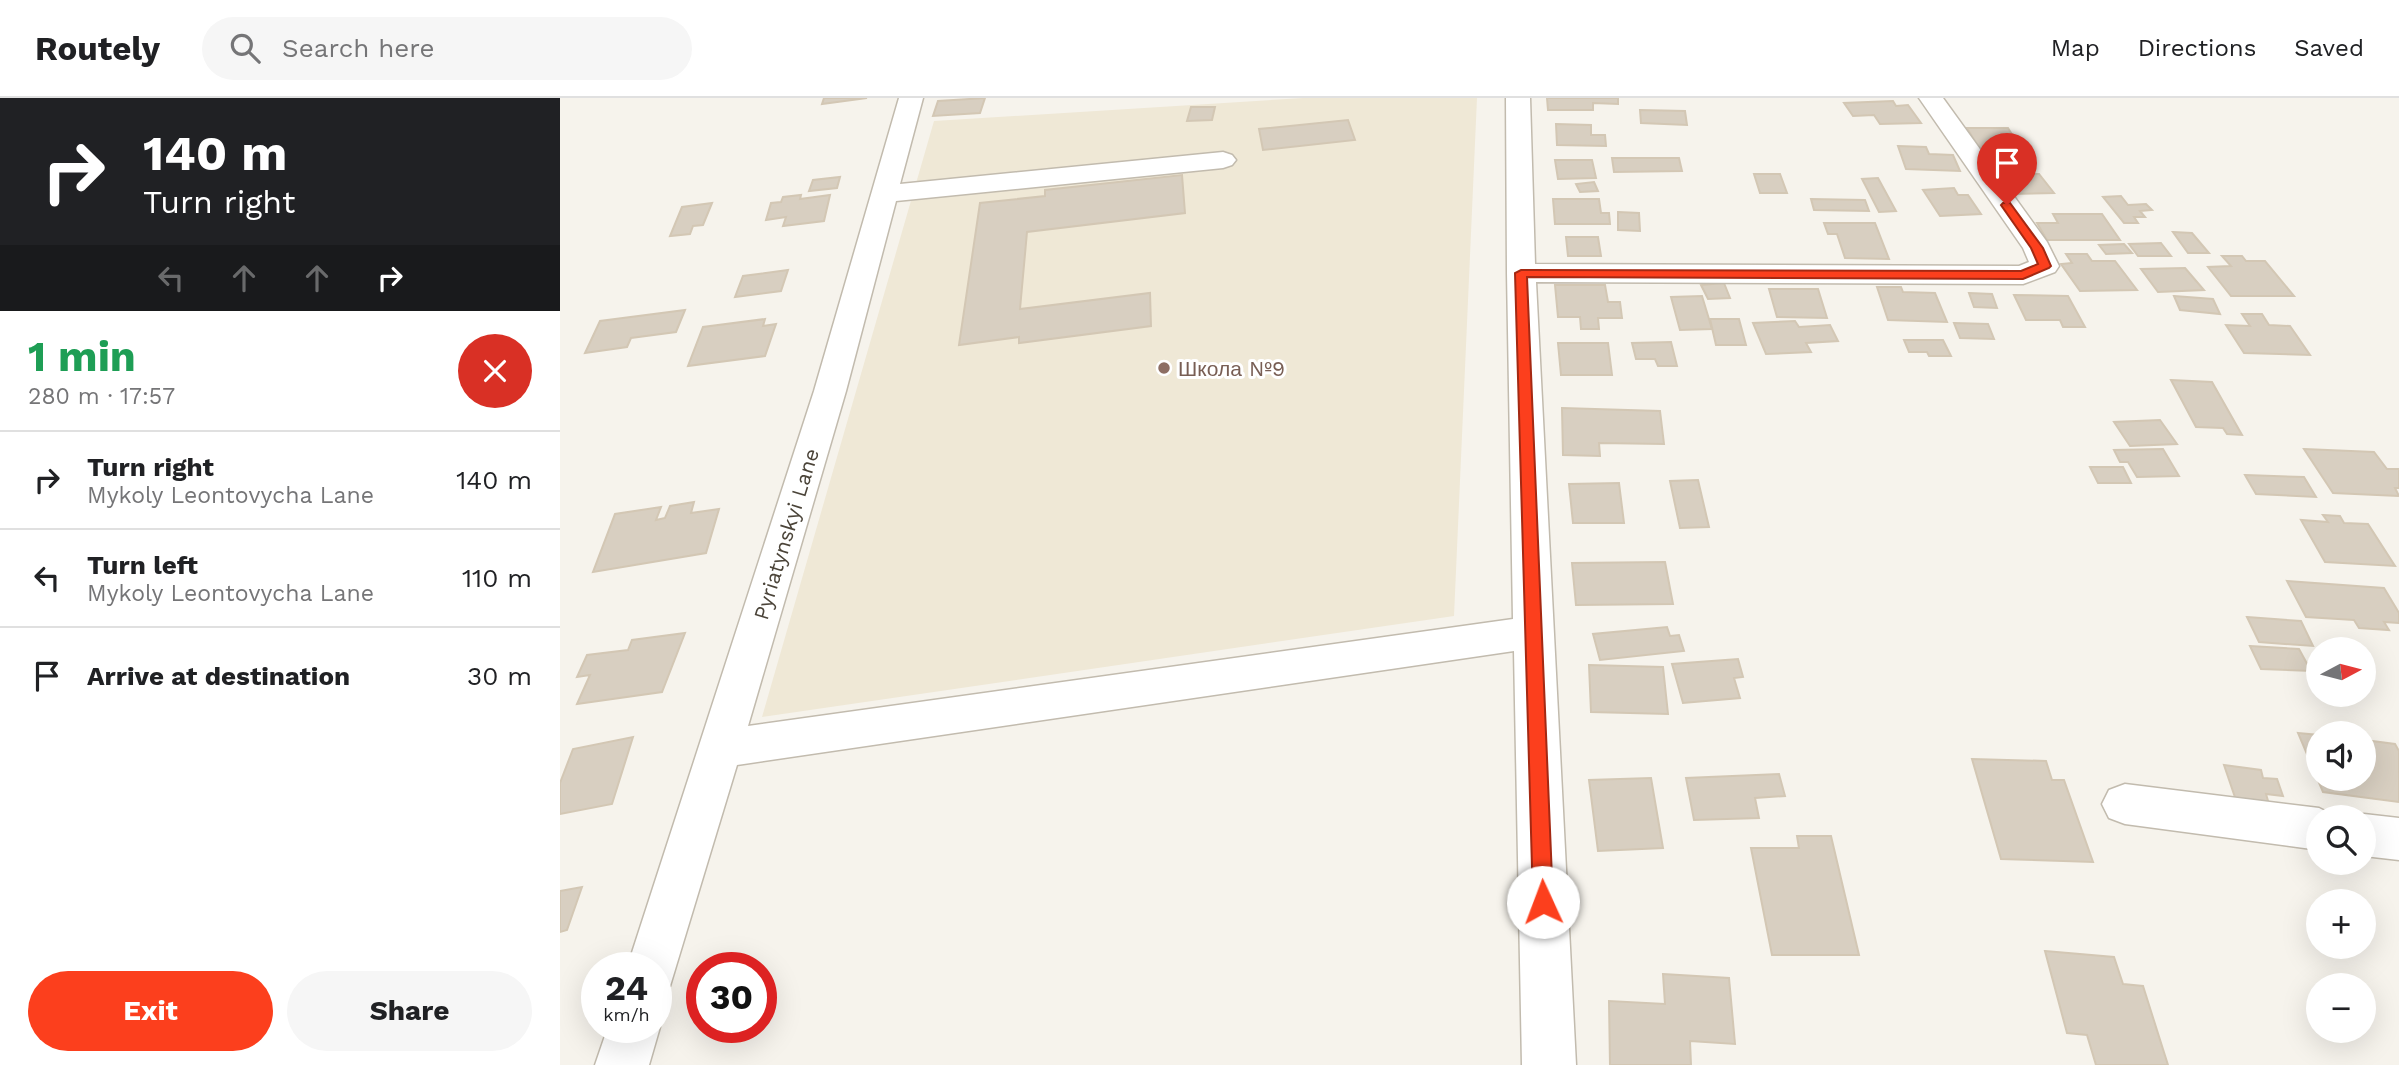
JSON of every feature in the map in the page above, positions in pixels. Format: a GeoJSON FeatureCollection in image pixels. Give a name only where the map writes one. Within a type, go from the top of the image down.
{"type":"FeatureCollection","features":[{"type":"Feature","properties":{"kind":"street","name":"Pyriatynskyi Lane"},"geometry":{"type":"LineString","coordinates":[[658,952],[830,391],[911,98]]}},
{"type":"Feature","properties":{"kind":"street"},"geometry":{"type":"LineString","coordinates":[[1518,98],[1521,273],[1549,1065]]}},
{"type":"Feature","properties":{"kind":"street"},"geometry":{"type":"LineString","coordinates":[[1521,273],[2023,275],[2045,266],[2037,248],[1931,98]]}},
{"type":"Feature","properties":{"kind":"street"},"geometry":{"type":"LineString","coordinates":[[884,194],[1223,160]]}},
{"type":"Feature","properties":{"kind":"street"},"geometry":{"type":"LineString","coordinates":[[720,749],[1533,632]]}},
{"type":"Feature","properties":{"kind":"street"},"geometry":{"type":"LineString","coordinates":[[2125,804],[2306,827]]}},
{"type":"Feature","properties":{"kind":"street"},"geometry":{"type":"LineString","coordinates":[[2376,836],[2399,839]]}},
{"type":"Feature","properties":{"kind":"street"},"geometry":{"type":"LineString","coordinates":[[622,1065],[629,1043]]}},
{"type":"Feature","properties":{"kind":"shaded area","name":"Школа №9"},"geometry":{"type":"Polygon","coordinates":[[[1303,98],[1477,98],[1454,616],[762,717],[934,121],[1303,98]]]}},
{"type":"Feature","properties":{"kind":"building"},"geometry":{"type":"Polygon","coordinates":[[[824,98],[867,98],[822,104],[824,98]]]}},
{"type":"Feature","properties":{"kind":"building"},"geometry":{"type":"Polygon","coordinates":[[[985,98],[980,113],[933,116],[938,101],[985,98]]]}},
{"type":"Feature","properties":{"kind":"building"},"geometry":{"type":"Polygon","coordinates":[[[1547,98],[1618,98],[1618,104],[1593,103],[1593,110],[1548,110],[1547,98]]]}},
{"type":"Feature","properties":{"kind":"building"},"geometry":{"type":"Polygon","coordinates":[[[1893,101],[1896,106],[1908,105],[1921,123],[1880,124],[1874,115],[1853,116],[1844,103],[1893,101]]]}},
{"type":"Feature","properties":{"kind":"building"},"geometry":{"type":"Polygon","coordinates":[[[1191,107],[1215,107],[1212,120],[1187,121],[1191,107]]]}},
{"type":"Feature","properties":{"kind":"building"},"geometry":{"type":"Polygon","coordinates":[[[1640,110],[1685,111],[1687,125],[1641,123],[1640,110]]]}},
{"type":"Feature","properties":{"kind":"building"},"geometry":{"type":"Polygon","coordinates":[[[1348,120],[1355,140],[1263,150],[1259,129],[1348,120]]]}},
{"type":"Feature","properties":{"kind":"building"},"geometry":{"type":"Polygon","coordinates":[[[1556,124],[1591,125],[1591,135],[1605,135],[1606,146],[1557,145],[1556,124]]]}},
{"type":"Feature","properties":{"kind":"building"},"geometry":{"type":"Polygon","coordinates":[[[1967,128],[2008,128],[2022,151],[1980,150],[1967,128]]]}},
{"type":"Feature","properties":{"kind":"building"},"geometry":{"type":"Polygon","coordinates":[[[1898,146],[1926,147],[1929,154],[1953,155],[1960,171],[1906,169],[1898,146]]]}},
{"type":"Feature","properties":{"kind":"building"},"geometry":{"type":"Polygon","coordinates":[[[1612,158],[1679,158],[1682,171],[1614,172],[1612,158]]]}},
{"type":"Feature","properties":{"kind":"building"},"geometry":{"type":"Polygon","coordinates":[[[1555,160],[1592,160],[1596,178],[1558,179],[1555,160]]]}},
{"type":"Feature","properties":{"kind":"building"},"geometry":{"type":"Polygon","coordinates":[[[1991,167],[2015,167],[2021,174],[2039,174],[2054,193],[2010,194],[1991,167]]]}},
{"type":"Feature","properties":{"kind":"building"},"geometry":{"type":"Polygon","coordinates":[[[1754,174],[1780,174],[1787,193],[1760,193],[1754,174]]]}},
{"type":"Feature","properties":{"kind":"building"},"geometry":{"type":"Polygon","coordinates":[[[1182,175],[1185,213],[1027,232],[1020,309],[1150,293],[1151,326],[1019,343],[1019,337],[959,345],[980,203],[1045,196],[1045,190],[1182,175]]]}},
{"type":"Feature","properties":{"kind":"building"},"geometry":{"type":"Polygon","coordinates":[[[840,177],[837,188],[809,191],[813,180],[840,177]]]}},
{"type":"Feature","properties":{"kind":"building"},"geometry":{"type":"Polygon","coordinates":[[[1878,178],[1896,211],[1879,212],[1862,179],[1878,178]]]}},
{"type":"Feature","properties":{"kind":"building"},"geometry":{"type":"Polygon","coordinates":[[[1594,182],[1598,191],[1580,192],[1576,184],[1594,182]]]}},
{"type":"Feature","properties":{"kind":"building"},"geometry":{"type":"Polygon","coordinates":[[[1954,188],[1958,195],[1968,195],[1981,214],[1940,216],[1923,190],[1954,188]]]}},
{"type":"Feature","properties":{"kind":"building"},"geometry":{"type":"Polygon","coordinates":[[[801,195],[800,199],[830,195],[824,221],[783,226],[786,217],[766,220],[771,203],[781,202],[783,197],[801,195]]]}},
{"type":"Feature","properties":{"kind":"building"},"geometry":{"type":"Polygon","coordinates":[[[2121,196],[2128,205],[2146,204],[2152,210],[2140,211],[2145,217],[2134,217],[2138,223],[2124,223],[2103,197],[2121,196]]]}},
{"type":"Feature","properties":{"kind":"building"},"geometry":{"type":"Polygon","coordinates":[[[1553,199],[1599,199],[1601,213],[1609,213],[1610,224],[1555,224],[1553,199]]]}},
{"type":"Feature","properties":{"kind":"building"},"geometry":{"type":"Polygon","coordinates":[[[1811,199],[1865,200],[1869,211],[1814,210],[1811,199]]]}},
{"type":"Feature","properties":{"kind":"building"},"geometry":{"type":"Polygon","coordinates":[[[712,203],[703,225],[693,226],[690,234],[670,236],[682,207],[712,203]]]}},
{"type":"Feature","properties":{"kind":"building"},"geometry":{"type":"Polygon","coordinates":[[[1618,212],[1639,213],[1640,231],[1618,230],[1618,212]]]}},
{"type":"Feature","properties":{"kind":"building"},"geometry":{"type":"Polygon","coordinates":[[[2053,214],[2102,214],[2120,240],[2047,240],[2037,223],[2058,223],[2053,214]]]}},
{"type":"Feature","properties":{"kind":"building"},"geometry":{"type":"Polygon","coordinates":[[[1824,223],[1875,223],[1889,259],[1845,258],[1837,234],[1828,234],[1824,223]]]}},
{"type":"Feature","properties":{"kind":"building"},"geometry":{"type":"Polygon","coordinates":[[[2173,232],[2192,233],[2209,253],[2188,253],[2173,232]]]}},
{"type":"Feature","properties":{"kind":"building"},"geometry":{"type":"Polygon","coordinates":[[[1566,237],[1598,237],[1601,256],[1568,256],[1566,237]]]}},
{"type":"Feature","properties":{"kind":"building"},"geometry":{"type":"Polygon","coordinates":[[[2161,243],[2171,256],[2138,256],[2129,244],[2161,243]]]}},
{"type":"Feature","properties":{"kind":"building"},"geometry":{"type":"Polygon","coordinates":[[[2124,244],[2132,253],[2106,254],[2099,245],[2124,244]]]}},
{"type":"Feature","properties":{"kind":"building"},"geometry":{"type":"Polygon","coordinates":[[[2066,254],[2087,254],[2092,261],[2115,261],[2137,290],[2080,291],[2061,264],[2072,263],[2066,254]]]}},
{"type":"Feature","properties":{"kind":"building"},"geometry":{"type":"Polygon","coordinates":[[[2222,256],[2242,256],[2246,261],[2265,261],[2294,296],[2231,296],[2208,267],[2231,266],[2222,256]]]}},
{"type":"Feature","properties":{"kind":"building"},"geometry":{"type":"Polygon","coordinates":[[[2185,268],[2204,290],[2158,292],[2141,269],[2185,268]]]}},
{"type":"Feature","properties":{"kind":"building"},"geometry":{"type":"Polygon","coordinates":[[[788,270],[781,291],[735,297],[743,276],[788,270]]]}},
{"type":"Feature","properties":{"kind":"building"},"geometry":{"type":"Polygon","coordinates":[[[1724,283],[1730,298],[1708,299],[1701,285],[1724,283]]]}},
{"type":"Feature","properties":{"kind":"building"},"geometry":{"type":"Polygon","coordinates":[[[1555,285],[1605,285],[1608,302],[1620,302],[1622,318],[1598,318],[1599,329],[1581,329],[1580,317],[1558,317],[1555,285]]]}},
{"type":"Feature","properties":{"kind":"building"},"geometry":{"type":"Polygon","coordinates":[[[1877,287],[1901,287],[1903,292],[1935,293],[1947,322],[1888,320],[1877,287]]]}},
{"type":"Feature","properties":{"kind":"building"},"geometry":{"type":"Polygon","coordinates":[[[1769,289],[1818,289],[1827,318],[1777,317],[1769,289]]]}},
{"type":"Feature","properties":{"kind":"building"},"geometry":{"type":"Polygon","coordinates":[[[1969,293],[1992,294],[1997,308],[1974,307],[1969,293]]]}},
{"type":"Feature","properties":{"kind":"building"},"geometry":{"type":"Polygon","coordinates":[[[2014,295],[2068,296],[2085,327],[2063,327],[2060,320],[2026,320],[2014,295]]]}},
{"type":"Feature","properties":{"kind":"building"},"geometry":{"type":"Polygon","coordinates":[[[1702,296],[1712,329],[1680,330],[1671,297],[1702,296]]]}},
{"type":"Feature","properties":{"kind":"building"},"geometry":{"type":"Polygon","coordinates":[[[2174,296],[2213,299],[2220,314],[2180,310],[2174,296]]]}},
{"type":"Feature","properties":{"kind":"building"},"geometry":{"type":"Polygon","coordinates":[[[685,310],[676,332],[631,338],[627,347],[585,353],[600,321],[685,310]]]}},
{"type":"Feature","properties":{"kind":"building"},"geometry":{"type":"Polygon","coordinates":[[[2242,314],[2262,314],[2269,325],[2290,326],[2310,355],[2244,353],[2226,325],[2250,326],[2242,314]]]}},
{"type":"Feature","properties":{"kind":"building"},"geometry":{"type":"Polygon","coordinates":[[[765,319],[763,326],[776,324],[765,356],[688,366],[703,327],[765,319]]]}},
{"type":"Feature","properties":{"kind":"building"},"geometry":{"type":"Polygon","coordinates":[[[1710,319],[1739,319],[1746,345],[1716,345],[1710,319]]]}},
{"type":"Feature","properties":{"kind":"building"},"geometry":{"type":"Polygon","coordinates":[[[1795,321],[1799,327],[1830,325],[1838,341],[1806,343],[1811,352],[1766,354],[1753,323],[1795,321]]]}},
{"type":"Feature","properties":{"kind":"building"},"geometry":{"type":"Polygon","coordinates":[[[1954,323],[1988,324],[1994,339],[1960,338],[1954,323]]]}},
{"type":"Feature","properties":{"kind":"building"},"geometry":{"type":"Polygon","coordinates":[[[1904,340],[1943,340],[1951,356],[1909,352],[1904,340]]]}},
{"type":"Feature","properties":{"kind":"building"},"geometry":{"type":"Polygon","coordinates":[[[1671,342],[1677,366],[1658,366],[1655,359],[1636,359],[1632,343],[1671,342]]]}},
{"type":"Feature","properties":{"kind":"building"},"geometry":{"type":"Polygon","coordinates":[[[1558,343],[1608,343],[1612,375],[1561,375],[1558,343]]]}},
{"type":"Feature","properties":{"kind":"building"},"geometry":{"type":"Polygon","coordinates":[[[2171,380],[2212,382],[2242,435],[2227,434],[2223,428],[2196,427],[2171,380]]]}},
{"type":"Feature","properties":{"kind":"building"},"geometry":{"type":"Polygon","coordinates":[[[1562,408],[1660,411],[1664,444],[1599,443],[1600,456],[1563,455],[1562,408]]]}},
{"type":"Feature","properties":{"kind":"building"},"geometry":{"type":"Polygon","coordinates":[[[2160,420],[2177,444],[2130,446],[2114,422],[2160,420]]]}},
{"type":"Feature","properties":{"kind":"building"},"geometry":{"type":"Polygon","coordinates":[[[2163,449],[2179,476],[2137,477],[2128,462],[2120,462],[2114,450],[2163,449]]]}},
{"type":"Feature","properties":{"kind":"building"},"geometry":{"type":"Polygon","coordinates":[[[2304,449],[2374,452],[2387,469],[2399,469],[2399,488],[2395,488],[2399,496],[2333,493],[2304,449]]]}},
{"type":"Feature","properties":{"kind":"building"},"geometry":{"type":"Polygon","coordinates":[[[2090,467],[2123,467],[2131,483],[2098,483],[2090,467]]]}},
{"type":"Feature","properties":{"kind":"building"},"geometry":{"type":"Polygon","coordinates":[[[2245,475],[2304,477],[2316,497],[2256,494],[2245,475]]]}},
{"type":"Feature","properties":{"kind":"building"},"geometry":{"type":"Polygon","coordinates":[[[1698,480],[1709,527],[1680,528],[1670,481],[1698,480]]]}},
{"type":"Feature","properties":{"kind":"building"},"geometry":{"type":"Polygon","coordinates":[[[1619,483],[1624,523],[1573,523],[1569,484],[1619,483]]]}},
{"type":"Feature","properties":{"kind":"building"},"geometry":{"type":"Polygon","coordinates":[[[694,502],[691,513],[719,509],[706,553],[593,572],[615,514],[661,507],[656,520],[665,518],[670,506],[694,502]]]}},
{"type":"Feature","properties":{"kind":"building"},"geometry":{"type":"Polygon","coordinates":[[[2323,515],[2340,516],[2344,523],[2368,524],[2395,566],[2325,562],[2301,520],[2328,522],[2323,515]]]}},
{"type":"Feature","properties":{"kind":"building"},"geometry":{"type":"Polygon","coordinates":[[[1665,562],[1673,604],[1576,605],[1572,563],[1665,562]]]}},
{"type":"Feature","properties":{"kind":"building"},"geometry":{"type":"Polygon","coordinates":[[[2287,581],[2384,588],[2399,613],[2399,623],[2384,622],[2389,630],[2359,628],[2354,620],[2306,617],[2287,581]]]}},
{"type":"Feature","properties":{"kind":"building"},"geometry":{"type":"Polygon","coordinates":[[[2247,617],[2301,621],[2309,637],[2306,637],[2306,645],[2259,642],[2247,617]]]}},
{"type":"Feature","properties":{"kind":"building"},"geometry":{"type":"Polygon","coordinates":[[[1667,627],[1670,636],[1679,635],[1684,651],[1600,660],[1593,634],[1667,627]]]}},
{"type":"Feature","properties":{"kind":"building"},"geometry":{"type":"Polygon","coordinates":[[[685,633],[662,692],[577,704],[590,675],[577,677],[587,655],[628,650],[632,640],[685,633]]]}},
{"type":"Feature","properties":{"kind":"building"},"geometry":{"type":"Polygon","coordinates":[[[2250,646],[2299,649],[2306,662],[2306,671],[2261,669],[2250,646]]]}},
{"type":"Feature","properties":{"kind":"building"},"geometry":{"type":"Polygon","coordinates":[[[1738,659],[1743,677],[1734,678],[1740,698],[1683,703],[1672,664],[1738,659]]]}},
{"type":"Feature","properties":{"kind":"building"},"geometry":{"type":"Polygon","coordinates":[[[1589,665],[1663,667],[1668,714],[1591,712],[1589,665]]]}},
{"type":"Feature","properties":{"kind":"building"},"geometry":{"type":"Polygon","coordinates":[[[2298,733],[2306,734],[2306,752],[2298,733]]]}},
{"type":"Feature","properties":{"kind":"building"},"geometry":{"type":"Polygon","coordinates":[[[633,737],[612,804],[560,814],[560,783],[573,749],[633,737]]]}},
{"type":"Feature","properties":{"kind":"building"},"geometry":{"type":"Polygon","coordinates":[[[2376,742],[2395,744],[2399,751],[2399,802],[2323,792],[2376,791],[2376,742]]]}},
{"type":"Feature","properties":{"kind":"building"},"geometry":{"type":"Polygon","coordinates":[[[1972,759],[2046,761],[2052,780],[2064,780],[2093,862],[2001,859],[1972,759]]]}},
{"type":"Feature","properties":{"kind":"building"},"geometry":{"type":"Polygon","coordinates":[[[2224,765],[2261,770],[2263,778],[2277,779],[2283,796],[2266,794],[2271,811],[2238,806],[2224,765]]]}},
{"type":"Feature","properties":{"kind":"building"},"geometry":{"type":"Polygon","coordinates":[[[1779,774],[1785,796],[1755,798],[1759,818],[1694,820],[1686,778],[1779,774]]]}},
{"type":"Feature","properties":{"kind":"building"},"geometry":{"type":"Polygon","coordinates":[[[1651,778],[1663,848],[1598,851],[1589,780],[1651,778]]]}},
{"type":"Feature","properties":{"kind":"building"},"geometry":{"type":"Polygon","coordinates":[[[1797,836],[1831,836],[1859,955],[1772,955],[1751,848],[1799,848],[1797,836]]]}},
{"type":"Feature","properties":{"kind":"building"},"geometry":{"type":"Polygon","coordinates":[[[582,887],[567,930],[560,932],[560,891],[582,887]]]}},
{"type":"Feature","properties":{"kind":"building"},"geometry":{"type":"Polygon","coordinates":[[[2045,951],[2114,957],[2123,984],[2143,986],[2168,1065],[2096,1065],[2087,1035],[2067,1033],[2045,951]]]}},
{"type":"Feature","properties":{"kind":"building"},"geometry":{"type":"Polygon","coordinates":[[[1663,974],[1729,978],[1735,1044],[1690,1041],[1691,1065],[1610,1065],[1609,1001],[1665,1004],[1663,974]]]}},
{"type":"Feature","properties":{"kind":"place","name":"Школа №9"},"geometry":{"type":"Point","coordinates":[1164,368]}},
{"type":"Feature","properties":{"kind":"route"},"geometry":{"type":"LineString","coordinates":[[1543,902],[1521,273],[2023,275],[2045,266],[2037,248],[2007,205]]}}]}
